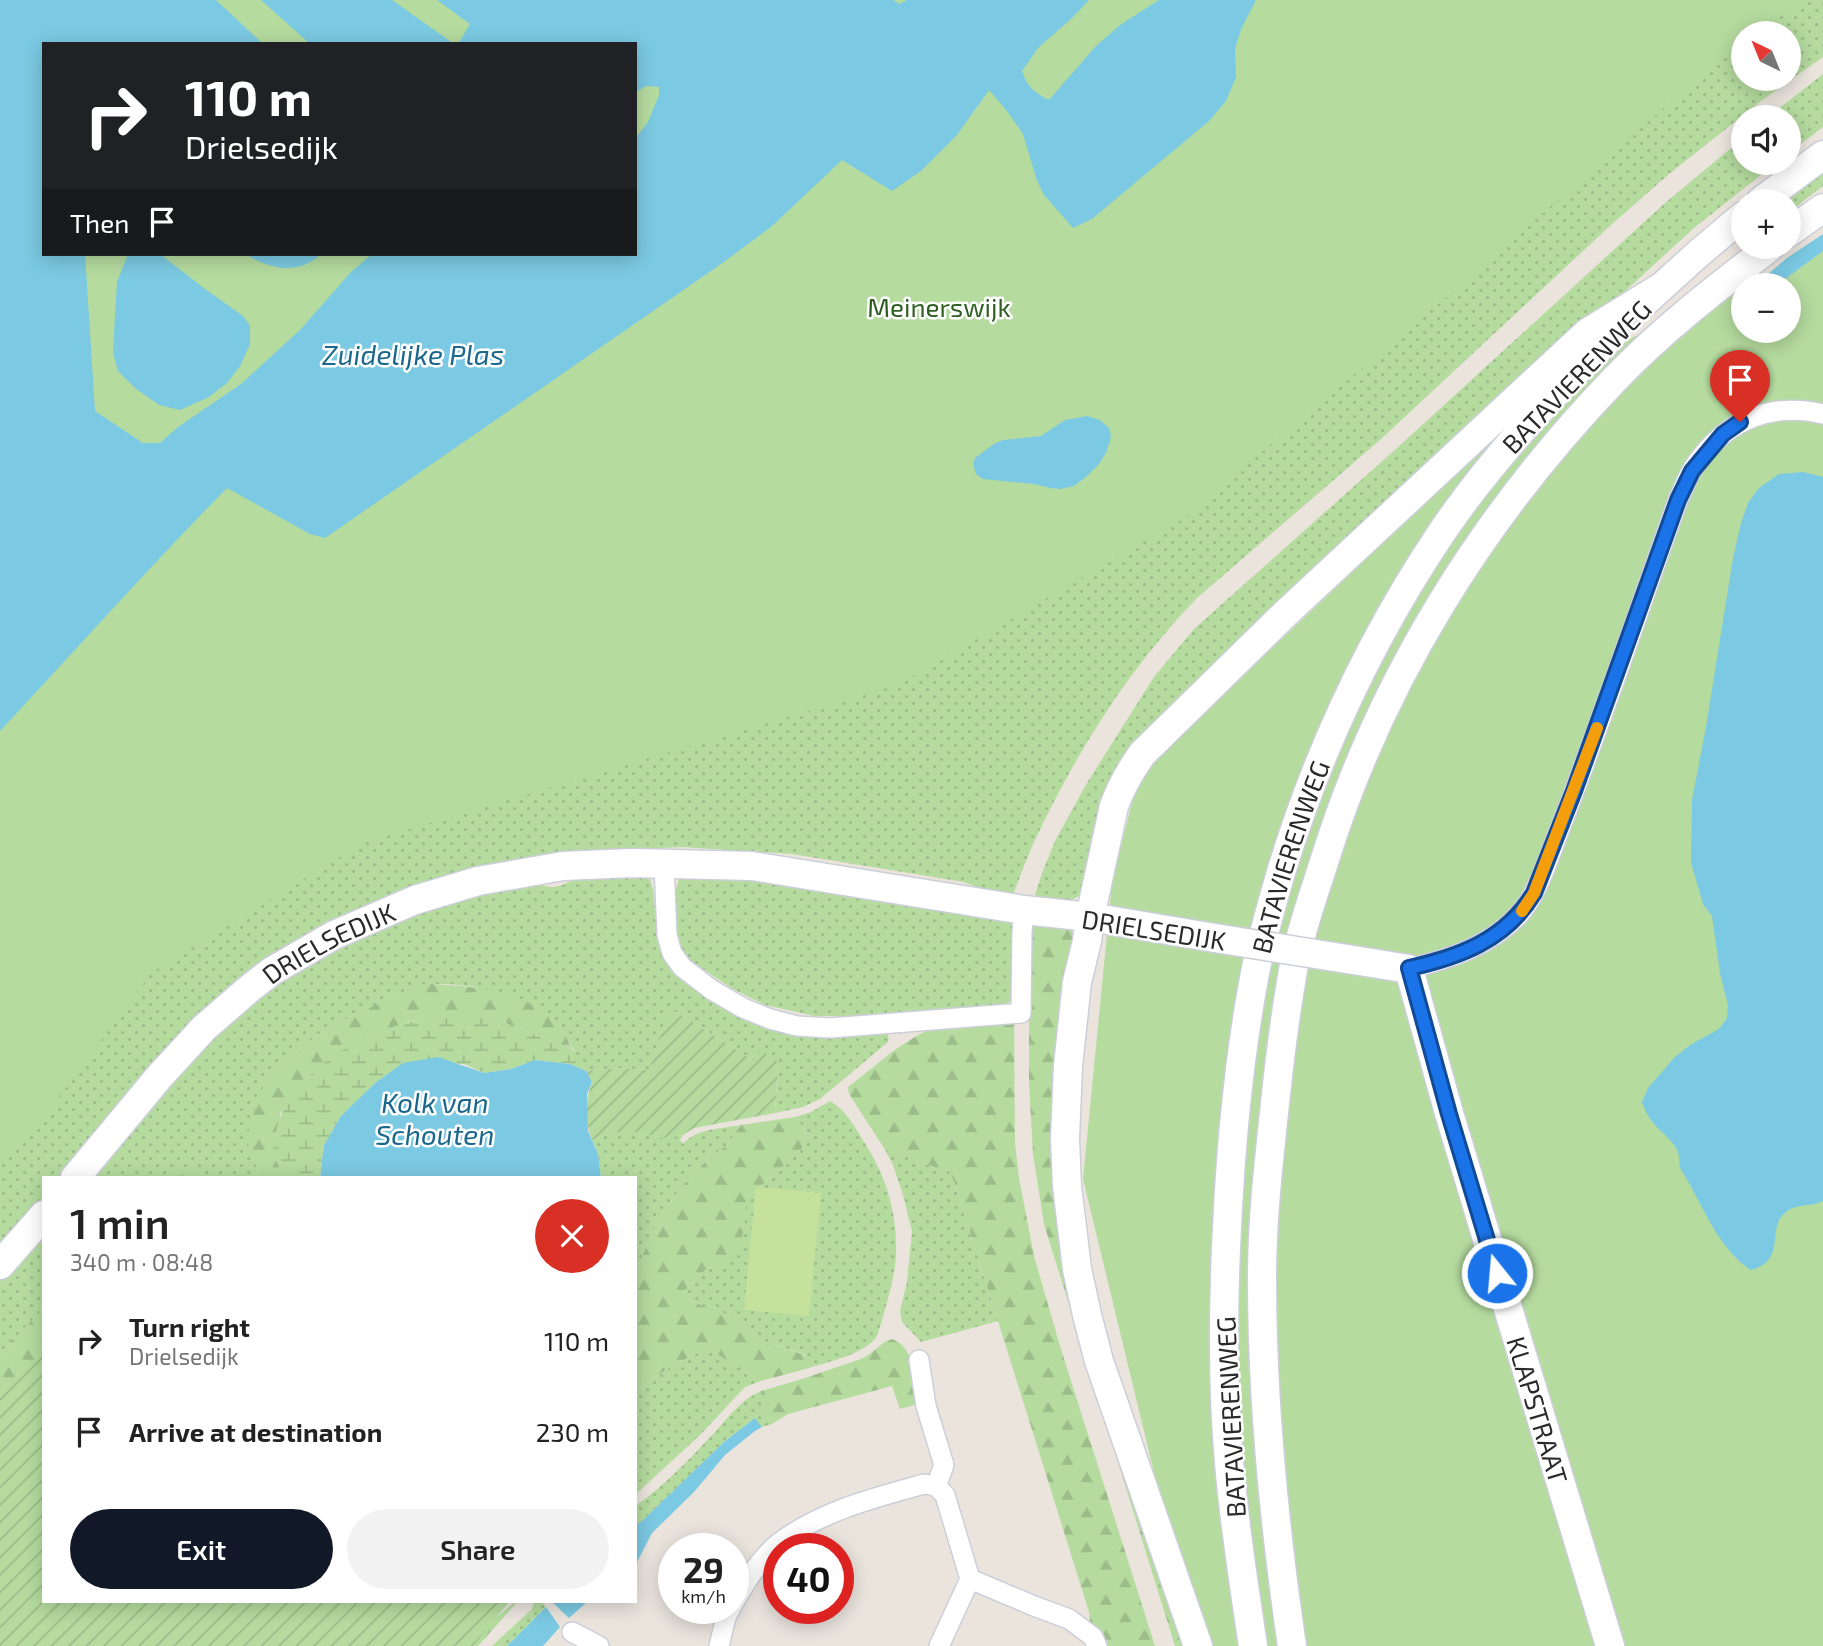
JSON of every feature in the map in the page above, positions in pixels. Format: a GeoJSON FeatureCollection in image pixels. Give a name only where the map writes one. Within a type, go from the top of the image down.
{"type":"FeatureCollection","features":[{"type":"Feature","properties":{"kind":"main road"},"geometry":{"type":"LineString","coordinates":[[1777,189],[1823,155]]}},
{"type":"Feature","properties":{"kind":"main road"},"geometry":{"type":"LineString","coordinates":[[1801,224],[1823,208]]}},
{"type":"Feature","properties":{"kind":"main road","name":"BATAVIERENWEG"},"geometry":{"type":"LineString","coordinates":[[1253,1646],[1229,1462],[1224,1374],[1224,1288],[1230,1160],[1255,971],[1274,898],[1312,780],[1364,665],[1443,530],[1477,484],[1577,371],[1658,289],[1731,226]]}},
{"type":"Feature","properties":{"kind":"main road","name":"BATAVIERENWEG"},"geometry":{"type":"LineString","coordinates":[[1292,1646],[1280,1565],[1271,1472],[1262,1276],[1268,1168],[1280,1056],[1294,966],[1335,828],[1360,762],[1386,705],[1426,629],[1473,552],[1515,495],[1616,377],[1717,287],[1754,259]]}},
{"type":"Feature","properties":{"kind":"main road"},"geometry":{"type":"LineString","coordinates":[[1198,1646],[1100,1361],[1077,1269],[1067,1186],[1068,1066],[1077,982],[1120,788],[1142,754],[1296,603],[1587,334],[1658,289]]}},
{"type":"Feature","properties":{"kind":"main road","name":"DRIELSEDIJK"},"geometry":{"type":"LineString","coordinates":[[77,1176],[159,1077],[217,1016],[272,971],[334,935],[415,900],[478,881],[563,866],[632,863],[752,866],[1409,968]]}},
{"type":"Feature","properties":{"kind":"main road","name":"KLAPSTRAAT"},"geometry":{"type":"LineString","coordinates":[[1409,968],[1449,1114],[1610,1646]]}},
{"type":"Feature","properties":{"kind":"main road"},"geometry":{"type":"LineString","coordinates":[[0,1265],[42,1217]]}},
{"type":"Feature","properties":{"kind":"street","name":"DRIELSEDIJK"},"geometry":{"type":"LineString","coordinates":[[1409,968],[1445,960],[1489,939],[1517,917],[1534,893],[1574,791],[1678,500],[1692,471],[1723,434],[1740,422],[1776,412],[1800,410],[1823,414]]}},
{"type":"Feature","properties":{"kind":"street"},"geometry":{"type":"LineString","coordinates":[[664,864],[667,935],[672,953],[682,967],[712,990],[743,1008],[797,1026],[830,1028],[1021,1013],[1024,910]]}},
{"type":"Feature","properties":{"kind":"street"},"geometry":{"type":"LineString","coordinates":[[919,1360],[926,1406],[944,1465],[936,1486]]}},
{"type":"Feature","properties":{"kind":"street"},"geometry":{"type":"LineString","coordinates":[[749,1576],[777,1544],[812,1522],[849,1505],[924,1484],[936,1486],[945,1495],[971,1579],[939,1646]]}},
{"type":"Feature","properties":{"kind":"street"},"geometry":{"type":"LineString","coordinates":[[971,1579],[1069,1619],[1093,1637],[1097,1646]]}},
{"type":"Feature","properties":{"kind":"street"},"geometry":{"type":"LineString","coordinates":[[719,1646],[724,1624]]}},
{"type":"Feature","properties":{"kind":"street"},"geometry":{"type":"LineString","coordinates":[[572,1632],[600,1646]]}},
{"type":"Feature","properties":{"kind":"green space","name":"Meinerswijk"},"geometry":{"type":"Polygon","coordinates":[[[0,0],[1808,0],[1772,21],[1731,21],[1731,49],[1442,301],[1181,520],[900,684],[363,843],[152,972],[46,1114],[0,1163],[0,0]]]}},
{"type":"Feature","properties":{"kind":"green space","name":"Meinerswijk"},"geometry":{"type":"Polygon","coordinates":[[[1354,0],[1823,0],[1823,57],[1801,73],[1801,21],[1731,21],[1731,91],[1775,91],[1756,105],[1731,105],[1731,125],[1611,225],[1380,440],[1197,598],[1172,625],[1106,712],[1068,774],[1035,840],[1011,900],[964,882],[792,854],[681,847],[547,854],[461,873],[318,930],[65,1176],[42,1176],[42,1202],[0,1249],[0,731],[1354,0]],[[940,658],[711,735],[790,716],[940,658]]]}},
{"type":"Feature","properties":{"kind":"green space"},"geometry":{"type":"Polygon","coordinates":[[[1823,74],[1823,127],[1801,144],[1801,105],[1783,105],[1823,74]]]}},
{"type":"Feature","properties":{"kind":"green space"},"geometry":{"type":"Polygon","coordinates":[[[1731,148],[1731,175],[1761,175],[1743,189],[1731,189],[1731,199],[1647,271],[1139,745],[1086,890],[1066,902],[1042,902],[1035,895],[1042,873],[1055,841],[1087,783],[1154,677],[1194,629],[1665,203],[1731,148]]]}},
{"type":"Feature","properties":{"kind":"green space"},"geometry":{"type":"Polygon","coordinates":[[[1823,170],[1823,186],[1801,203],[1801,189],[1797,189],[1823,170]]]}},
{"type":"Feature","properties":{"kind":"green space"},"geometry":{"type":"Polygon","coordinates":[[[1823,251],[1823,1646],[1206,1646],[1172,1547],[1083,1179],[1112,883],[1139,774],[1570,366],[1731,292],[1731,343],[1801,343],[1801,273],[1774,273],[1823,251]]]}},
{"type":"Feature","properties":{"kind":"green space"},"geometry":{"type":"Polygon","coordinates":[[[702,870],[1009,917],[1013,930],[1013,999],[1002,1007],[850,1016],[815,1016],[765,1005],[731,988],[691,961],[684,952],[677,936],[673,899],[679,879],[686,872],[702,870]]]}},
{"type":"Feature","properties":{"kind":"green space"},"geometry":{"type":"Polygon","coordinates":[[[582,874],[647,876],[653,889],[657,935],[663,957],[670,968],[716,1001],[744,1017],[885,1031],[888,1042],[820,1099],[803,1107],[775,1113],[778,1061],[754,1061],[677,1012],[667,1015],[649,1070],[620,1068],[586,1071],[559,1025],[475,987],[421,984],[326,1028],[264,1084],[258,1170],[266,1176],[204,1176],[199,1170],[178,1171],[173,1176],[87,1176],[197,1045],[307,959],[445,897],[536,883],[549,887],[566,884],[582,874]]]}},
{"type":"Feature","properties":{"kind":"green space"},"geometry":{"type":"Polygon","coordinates":[[[1034,923],[1068,926],[1077,938],[1060,1169],[1192,1646],[1175,1646],[1044,1224],[1033,1154],[1029,1084],[1029,935],[1034,923]]]}},
{"type":"Feature","properties":{"kind":"green space"},"geometry":{"type":"Polygon","coordinates":[[[420,984],[455,985],[494,991],[531,1004],[559,1025],[572,1049],[485,1015],[411,1021],[367,1037],[310,1074],[297,1090],[280,1114],[282,1170],[286,1176],[266,1176],[258,1170],[248,1148],[249,1126],[264,1084],[326,1028],[420,984]]]}},
{"type":"Feature","properties":{"kind":"green space"},"geometry":{"type":"Polygon","coordinates":[[[677,1012],[754,1061],[761,1050],[778,1062],[775,1113],[694,1128],[683,1135],[665,1138],[633,1132],[615,1132],[592,1140],[587,1111],[592,1082],[586,1071],[620,1068],[649,1070],[667,1014],[677,1012]]]}},
{"type":"Feature","properties":{"kind":"green space"},"geometry":{"type":"Polygon","coordinates":[[[485,1015],[572,1049],[586,1071],[570,1064],[535,1060],[511,1069],[484,1073],[464,1064],[404,1063],[375,1083],[341,1116],[324,1145],[320,1176],[286,1176],[275,1158],[274,1138],[285,1108],[296,1090],[312,1073],[349,1046],[369,1036],[410,1022],[447,1016],[485,1015]]]}},
{"type":"Feature","properties":{"kind":"green space"},"geometry":{"type":"Polygon","coordinates":[[[1014,1021],[1015,1143],[1034,1256],[1155,1646],[1103,1646],[1091,1629],[1089,1612],[956,1186],[949,1171],[884,1148],[849,1094],[848,1087],[896,1049],[938,1026],[1014,1021]]]}},
{"type":"Feature","properties":{"kind":"green space"},"geometry":{"type":"Polygon","coordinates":[[[830,1101],[841,1109],[854,1125],[886,1185],[896,1233],[895,1266],[878,1334],[873,1341],[857,1352],[809,1368],[807,1355],[760,1340],[717,1308],[703,1306],[688,1299],[683,1292],[705,1270],[718,1266],[746,1216],[746,1199],[801,1150],[807,1132],[795,1117],[811,1112],[830,1101]]]}},
{"type":"Feature","properties":{"kind":"green space"},"geometry":{"type":"Polygon","coordinates":[[[795,1117],[807,1132],[801,1150],[746,1199],[740,1248],[718,1266],[705,1270],[683,1292],[688,1299],[703,1306],[717,1308],[760,1340],[808,1356],[809,1368],[761,1381],[707,1348],[670,1367],[637,1390],[637,1268],[659,1218],[681,1187],[706,1161],[727,1145],[741,1125],[795,1117]]]}},
{"type":"Feature","properties":{"kind":"green space"},"geometry":{"type":"Polygon","coordinates":[[[741,1125],[727,1145],[706,1161],[681,1187],[659,1218],[637,1268],[637,1176],[601,1176],[598,1154],[592,1140],[615,1132],[633,1132],[665,1138],[683,1135],[680,1140],[683,1144],[702,1132],[741,1125]]]}},
{"type":"Feature","properties":{"kind":"green space"},"geometry":{"type":"Polygon","coordinates":[[[884,1148],[949,1171],[998,1321],[921,1342],[902,1322],[900,1311],[907,1282],[912,1231],[893,1165],[884,1148]]]}},
{"type":"Feature","properties":{"kind":"green space"},"geometry":{"type":"Polygon","coordinates":[[[190,1167],[199,1170],[204,1176],[173,1176],[190,1167]]]}},
{"type":"Feature","properties":{"kind":"green space"},"geometry":{"type":"Polygon","coordinates":[[[756,1187],[821,1193],[809,1316],[744,1310],[756,1187]]]}},
{"type":"Feature","properties":{"kind":"green space"},"geometry":{"type":"Polygon","coordinates":[[[42,1228],[42,1310],[0,1353],[0,1277],[42,1228]]]}},
{"type":"Feature","properties":{"kind":"green space"},"geometry":{"type":"Polygon","coordinates":[[[42,1310],[42,1411],[0,1448],[0,1353],[42,1310]]]}},
{"type":"Feature","properties":{"kind":"green space"},"geometry":{"type":"Polygon","coordinates":[[[891,1339],[898,1342],[909,1355],[921,1397],[918,1404],[900,1409],[892,1386],[788,1414],[772,1424],[761,1404],[761,1391],[861,1359],[891,1339]]]}},
{"type":"Feature","properties":{"kind":"green space"},"geometry":{"type":"Polygon","coordinates":[[[707,1348],[761,1381],[745,1387],[701,1434],[637,1493],[637,1390],[670,1367],[707,1348]]]}},
{"type":"Feature","properties":{"kind":"green space"},"geometry":{"type":"Polygon","coordinates":[[[42,1352],[42,1603],[508,1603],[473,1646],[0,1646],[0,1393],[42,1352]]]}},
{"type":"Feature","properties":{"kind":"green space"},"geometry":{"type":"Polygon","coordinates":[[[761,1391],[761,1404],[772,1424],[762,1427],[755,1418],[724,1442],[637,1524],[637,1504],[677,1471],[742,1403],[761,1391]]]}},
{"type":"Feature","properties":{"kind":"green space"},"geometry":{"type":"Polygon","coordinates":[[[514,1603],[516,1603],[478,1646],[462,1646],[514,1603]]]}},
{"type":"Feature","properties":{"kind":"green space"},"geometry":{"type":"Polygon","coordinates":[[[534,1603],[543,1603],[546,1607],[507,1646],[492,1646],[532,1609],[534,1603]]]}},
{"type":"Feature","properties":{"kind":"water","name":"Zuidelijke Plas"},"geometry":{"type":"Polygon","coordinates":[[[0,0],[216,0],[261,42],[42,42],[42,256],[85,256],[95,411],[143,443],[160,443],[178,427],[241,384],[300,330],[351,272],[370,256],[637,256],[637,136],[648,122],[659,95],[659,87],[646,86],[637,92],[637,42],[459,42],[470,24],[437,0],[893,0],[899,4],[907,0],[1089,0],[1038,48],[1022,71],[1032,89],[1049,100],[1095,47],[1120,25],[1159,0],[1256,0],[1241,29],[1235,49],[1236,77],[1226,101],[1209,121],[1092,219],[1073,228],[1044,195],[1023,134],[989,90],[957,135],[921,171],[892,191],[842,160],[771,227],[721,264],[325,538],[310,534],[227,488],[0,731],[0,0]]]}},
{"type":"Feature","properties":{"kind":"water"},"geometry":{"type":"Polygon","coordinates":[[[261,0],[392,0],[451,42],[308,42],[261,0]]]}},
{"type":"Feature","properties":{"kind":"water"},"geometry":{"type":"Polygon","coordinates":[[[1823,234],[1823,251],[1793,273],[1769,273],[1786,259],[1801,259],[1801,249],[1823,234]]]}},
{"type":"Feature","properties":{"kind":"water"},"geometry":{"type":"Polygon","coordinates":[[[127,256],[163,256],[243,316],[250,326],[250,344],[240,366],[227,383],[209,397],[180,410],[159,405],[135,388],[118,371],[113,353],[117,282],[127,256]]]}},
{"type":"Feature","properties":{"kind":"water","name":"Zuidelijke Plas"},"geometry":{"type":"Polygon","coordinates":[[[249,256],[318,256],[293,268],[264,263],[249,256]]]}},
{"type":"Feature","properties":{"kind":"water"},"geometry":{"type":"Polygon","coordinates":[[[1087,416],[1100,420],[1109,428],[1111,437],[1106,453],[1098,465],[1074,486],[1050,488],[983,479],[976,474],[973,464],[975,458],[994,444],[1003,440],[1041,436],[1065,420],[1087,416]]]}},
{"type":"Feature","properties":{"kind":"water"},"geometry":{"type":"Polygon","coordinates":[[[1803,472],[1823,477],[1823,1201],[1795,1207],[1786,1212],[1777,1226],[1769,1259],[1751,1270],[1719,1237],[1680,1168],[1677,1149],[1652,1122],[1642,1102],[1648,1088],[1674,1058],[1690,1045],[1719,1029],[1727,1018],[1728,1005],[1720,973],[1712,916],[1703,904],[1691,863],[1692,800],[1741,523],[1748,503],[1759,488],[1779,474],[1803,472]]]}},
{"type":"Feature","properties":{"kind":"water","name":"Kolk van Schouten"},"geometry":{"type":"Polygon","coordinates":[[[438,1057],[484,1073],[511,1069],[535,1060],[570,1064],[586,1071],[592,1082],[587,1094],[588,1131],[598,1154],[601,1176],[320,1176],[324,1145],[341,1116],[375,1083],[403,1063],[438,1057]]]}},
{"type":"Feature","properties":{"kind":"water"},"geometry":{"type":"Polygon","coordinates":[[[755,1418],[762,1427],[725,1455],[694,1492],[652,1533],[637,1562],[637,1524],[724,1442],[755,1418]]]}},
{"type":"Feature","properties":{"kind":"water"},"geometry":{"type":"Polygon","coordinates":[[[553,1603],[586,1603],[569,1618],[553,1603]]]}},
{"type":"Feature","properties":{"kind":"water"},"geometry":{"type":"Polygon","coordinates":[[[546,1607],[560,1627],[543,1646],[507,1646],[546,1607]]]}},
{"type":"Feature","properties":{"kind":"slow traffic"},"geometry":{"type":"LineString","coordinates":[[1522,911],[1534,893],[1597,728]]}},
{"type":"Feature","properties":{"kind":"route"},"geometry":{"type":"LineString","coordinates":[[1497,1273],[1409,968],[1445,960],[1471,949],[1498,933],[1527,905],[1574,791],[1678,500],[1692,471],[1709,449],[1723,434],[1740,422]]}}]}
